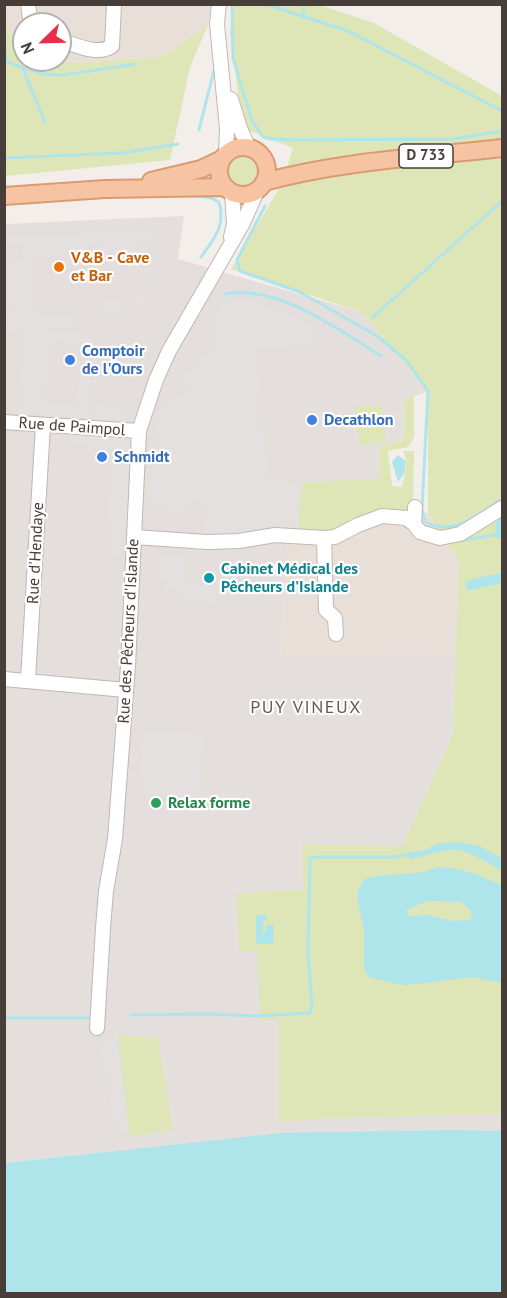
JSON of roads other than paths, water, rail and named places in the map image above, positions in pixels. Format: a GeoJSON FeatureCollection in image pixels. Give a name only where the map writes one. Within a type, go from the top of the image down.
{"type":"FeatureCollection","features":[{"type":"Feature","properties":{"kind":"main road"},"geometry":{"type":"LineString","coordinates":[[4,196],[105,189],[215,186],[245,194],[261,185],[267,170],[259,154],[248,147],[240,147],[189,172],[159,180],[105,189]]}},
{"type":"Feature","properties":{"kind":"main road","name":"D 733"},"geometry":{"type":"LineString","coordinates":[[261,185],[288,175],[350,165],[502,148]]}},
{"type":"Feature","properties":{"kind":"main road"},"geometry":{"type":"LineString","coordinates":[[224,156],[219,174],[229,189]]}},
{"type":"Feature","properties":{"kind":"main road","name":"D 733"},"geometry":{"type":"LineString","coordinates":[[265,162],[288,166],[350,165]]}},
{"type":"Feature","properties":{"kind":"street"},"geometry":{"type":"LineString","coordinates":[[72,44],[96,51],[105,51],[112,46],[114,4]]}},
{"type":"Feature","properties":{"kind":"street"},"geometry":{"type":"LineString","coordinates":[[219,4],[217,24],[227,129],[224,156]]}},
{"type":"Feature","properties":{"kind":"street"},"geometry":{"type":"LineString","coordinates":[[222,62],[240,128],[248,147]]}},
{"type":"Feature","properties":{"kind":"street","name":"Rue des Pêcheurs d'Islande"},"geometry":{"type":"LineString","coordinates":[[97,1028],[104,919],[115,839],[126,690],[139,431],[149,398],[169,351],[226,254],[261,185]]}},
{"type":"Feature","properties":{"kind":"street","name":"Rue des Pêcheurs d'Islande"},"geometry":{"type":"LineString","coordinates":[[226,254],[234,224],[229,189]]}},
{"type":"Feature","properties":{"kind":"street","name":"Rue de Paimpol"},"geometry":{"type":"LineString","coordinates":[[4,422],[139,431]]}},
{"type":"Feature","properties":{"kind":"street","name":"Rue d'Hendaye"},"geometry":{"type":"LineString","coordinates":[[28,681],[43,425]]}},
{"type":"Feature","properties":{"kind":"street"},"geometry":{"type":"LineString","coordinates":[[414,524],[415,507]]}},
{"type":"Feature","properties":{"kind":"street"},"geometry":{"type":"LineString","coordinates":[[134,537],[207,542],[239,541],[275,534],[324,538],[341,534],[382,516],[406,518],[420,532],[440,538],[457,534],[502,508]]}},
{"type":"Feature","properties":{"kind":"street"},"geometry":{"type":"LineString","coordinates":[[324,538],[326,610],[335,618],[336,634]]}},
{"type":"Feature","properties":{"kind":"street"},"geometry":{"type":"LineString","coordinates":[[4,678],[126,690]]}},
{"type":"Feature","properties":{"kind":"water"},"geometry":{"type":"Polygon","coordinates":[[[398,455],[406,461],[404,474],[398,482],[392,462],[398,455]]]}},
{"type":"Feature","properties":{"kind":"water"},"geometry":{"type":"Polygon","coordinates":[[[459,842],[480,846],[502,859],[502,871],[464,851],[446,850],[410,859],[408,852],[423,851],[437,844],[459,842]]]}},
{"type":"Feature","properties":{"kind":"water"},"geometry":{"type":"Polygon","coordinates":[[[439,867],[456,869],[502,885],[502,983],[473,977],[408,985],[369,977],[364,970],[364,930],[358,903],[358,890],[365,879],[375,876],[419,873],[439,867]],[[427,901],[407,910],[408,916],[428,915],[452,921],[470,920],[472,913],[462,902],[427,901]]]}},
{"type":"Feature","properties":{"kind":"water"},"geometry":{"type":"Polygon","coordinates":[[[256,915],[267,915],[262,933],[266,932],[266,925],[274,925],[273,944],[256,944],[256,915]]]}},
{"type":"Feature","properties":{"kind":"water"},"geometry":{"type":"Polygon","coordinates":[[[502,1131],[502,1293],[5,1293],[5,1163],[279,1133],[502,1131]]]}},
{"type":"Feature","properties":{"kind":"waterway"},"geometry":{"type":"LineString","coordinates":[[232,4],[233,58],[252,121],[263,137],[299,140],[452,139],[502,131]]}},
{"type":"Feature","properties":{"kind":"waterway"},"geometry":{"type":"LineString","coordinates":[[265,4],[348,31],[502,111]]}},
{"type":"Feature","properties":{"kind":"waterway"},"geometry":{"type":"LineString","coordinates":[[303,17],[304,4]]}},
{"type":"Feature","properties":{"kind":"waterway"},"geometry":{"type":"LineString","coordinates":[[4,47],[7,61],[44,74],[63,75],[135,64]]}},
{"type":"Feature","properties":{"kind":"waterway"},"geometry":{"type":"LineString","coordinates":[[199,130],[214,70]]}},
{"type":"Feature","properties":{"kind":"waterway"},"geometry":{"type":"LineString","coordinates":[[24,72],[45,122]]}},
{"type":"Feature","properties":{"kind":"waterway"},"geometry":{"type":"LineString","coordinates":[[4,158],[123,153],[178,144]]}},
{"type":"Feature","properties":{"kind":"waterway"},"geometry":{"type":"LineString","coordinates":[[191,195],[211,198],[219,202],[221,211],[218,232],[201,257]]}},
{"type":"Feature","properties":{"kind":"waterway"},"geometry":{"type":"LineString","coordinates":[[372,318],[502,201]]}},
{"type":"Feature","properties":{"kind":"waterway"},"geometry":{"type":"LineString","coordinates":[[265,206],[237,260],[240,271],[300,292],[377,336],[406,360],[428,391],[422,509],[425,522],[446,527],[456,525],[475,517],[502,499]]}},
{"type":"Feature","properties":{"kind":"waterway"},"geometry":{"type":"LineString","coordinates":[[226,294],[245,293],[286,302],[327,322],[381,356]]}},
{"type":"Feature","properties":{"kind":"waterway"},"geometry":{"type":"LineString","coordinates":[[502,517],[500,534],[502,534]]}},
{"type":"Feature","properties":{"kind":"waterway"},"geometry":{"type":"LineString","coordinates":[[461,537],[464,540],[500,534]]}},
{"type":"Feature","properties":{"kind":"waterway"},"geometry":{"type":"LineString","coordinates":[[470,585],[502,578]]}},
{"type":"Feature","properties":{"kind":"waterway"},"geometry":{"type":"LineString","coordinates":[[131,1015],[256,1016],[310,1013],[312,1005],[308,952],[310,859],[316,857],[392,857],[412,854]]}},
{"type":"Feature","properties":{"kind":"waterway"},"geometry":{"type":"LineString","coordinates":[[4,1018],[88,1018]]}},
{"type":"Feature","properties":{"kind":"place","name":"V&B - Cave et Bar"},"geometry":{"type":"Point","coordinates":[59,267]}},
{"type":"Feature","properties":{"kind":"place","name":"Comptoir de l'Ours"},"geometry":{"type":"Point","coordinates":[70,360]}},
{"type":"Feature","properties":{"kind":"place","name":"Decathlon"},"geometry":{"type":"Point","coordinates":[312,420]}},
{"type":"Feature","properties":{"kind":"place","name":"Schmidt"},"geometry":{"type":"Point","coordinates":[102,457]}},
{"type":"Feature","properties":{"kind":"place","name":"Cabinet Médical des Pêcheurs d'Islande"},"geometry":{"type":"Point","coordinates":[209,578]}},
{"type":"Feature","properties":{"kind":"place","name":"Relax forme"},"geometry":{"type":"Point","coordinates":[156,803]}},
{"type":"Feature","properties":{"kind":"district","name":"PUY VINEUX"},"geometry":{"type":"Point","coordinates":[306,708]}}]}
